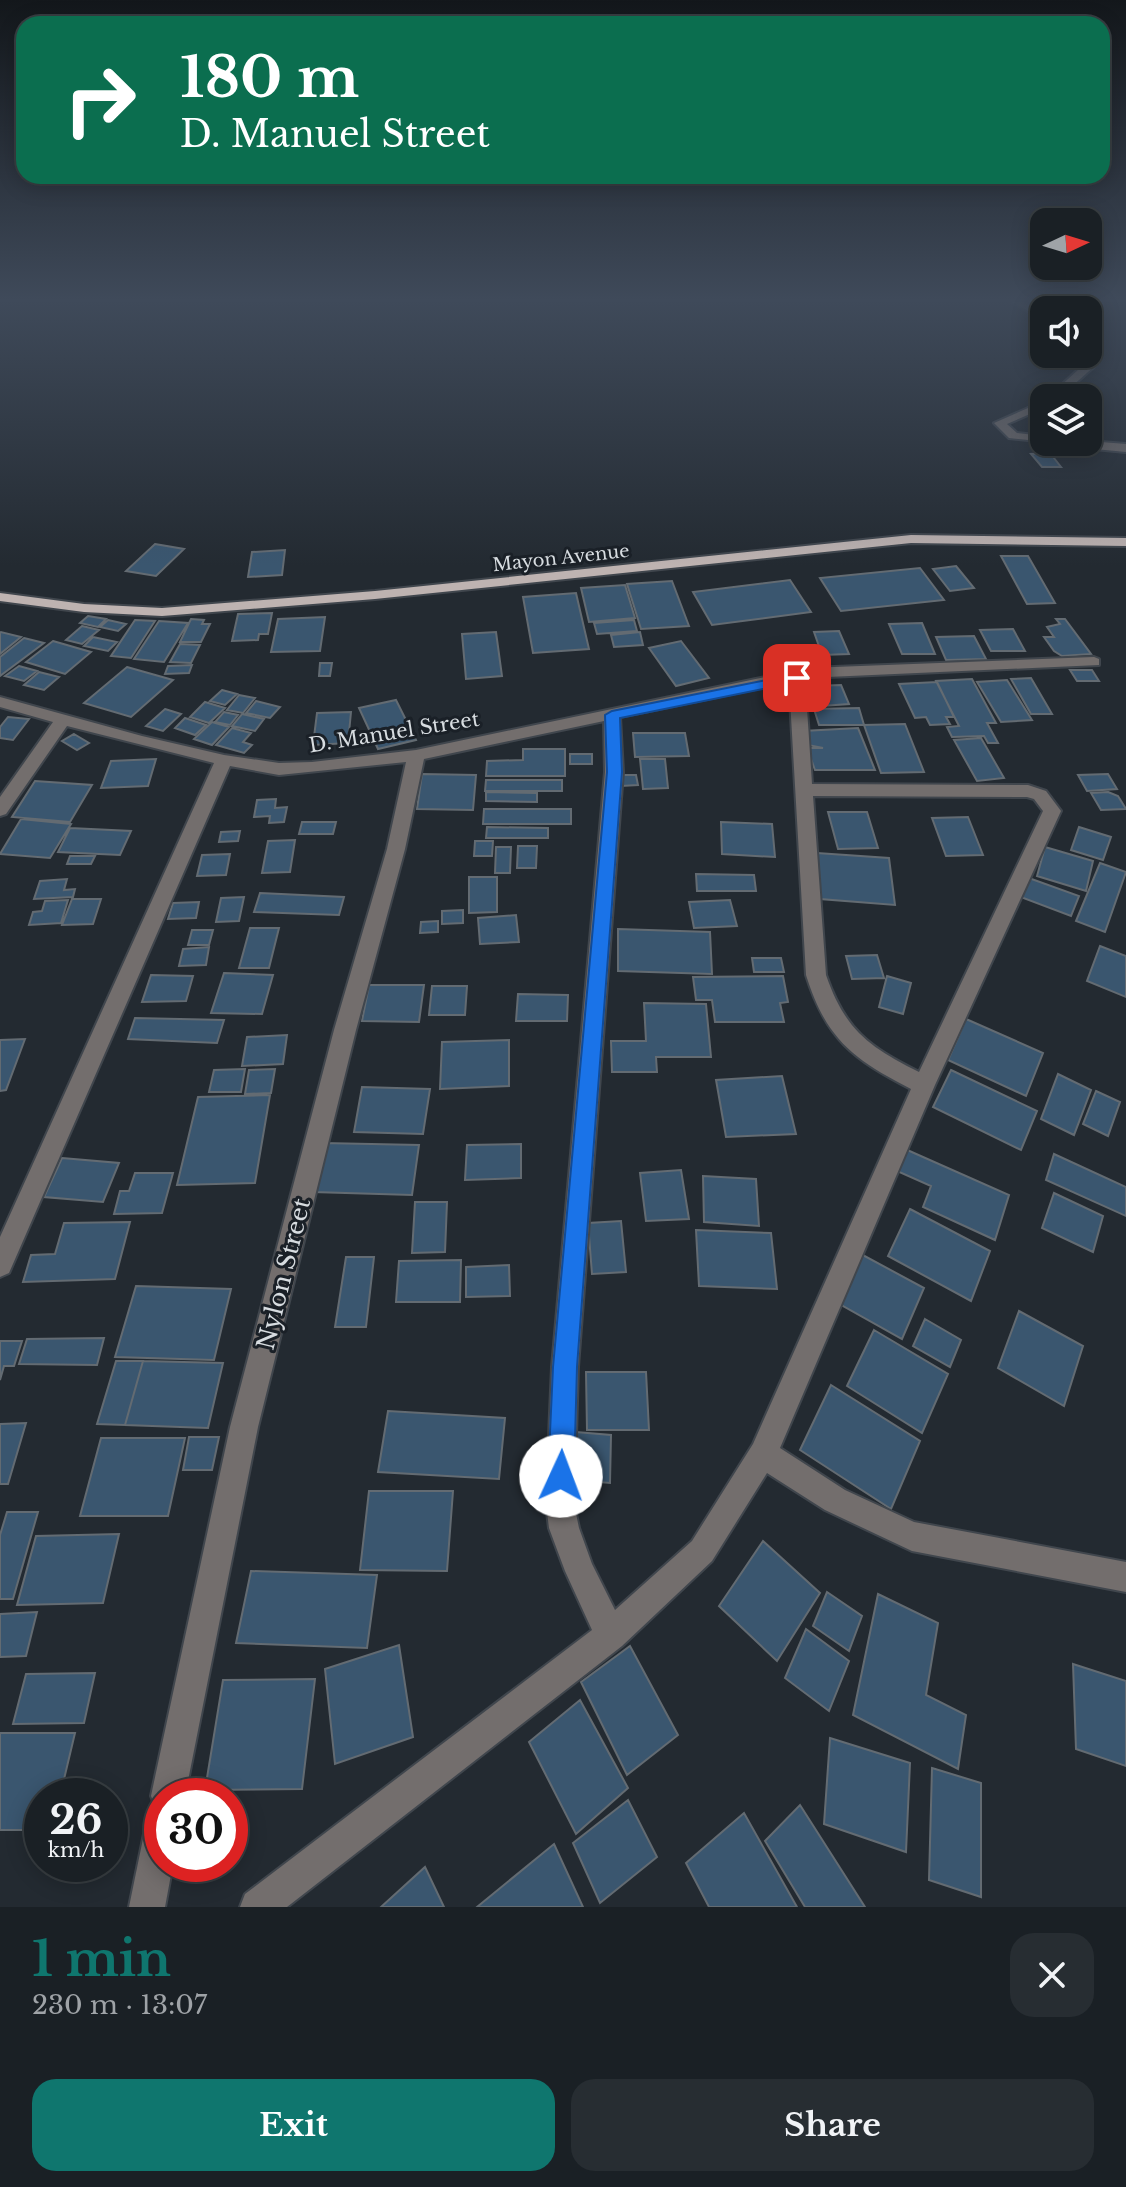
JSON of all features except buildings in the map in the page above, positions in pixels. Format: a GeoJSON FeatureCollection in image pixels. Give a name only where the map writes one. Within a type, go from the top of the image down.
{"type":"FeatureCollection","features":[{"type":"Feature","properties":{"kind":"main road","name":"Mayon Avenue"},"geometry":{"type":"LineString","coordinates":[[0,597],[84,608],[162,612],[375,595],[911,539],[1126,542]]}},
{"type":"Feature","properties":{"kind":"street"},"geometry":{"type":"LineString","coordinates":[[1030,410],[1000,423],[1013,436],[1030,438]]}},
{"type":"Feature","properties":{"kind":"street"},"geometry":{"type":"LineString","coordinates":[[1102,446],[1126,448]]}},
{"type":"Feature","properties":{"kind":"street","name":"D. Manuel Street"},"geometry":{"type":"LineString","coordinates":[[0,702],[224,760],[290,769],[416,755],[797,678],[808,673],[1094,662]]}},
{"type":"Feature","properties":{"kind":"street"},"geometry":{"type":"LineString","coordinates":[[797,678],[816,975],[825,1008],[838,1030],[867,1053],[924,1085]]}},
{"type":"Feature","properties":{"kind":"street"},"geometry":{"type":"LineString","coordinates":[[611,1635],[580,1571],[564,1528],[560,1504],[565,1367],[614,772],[612,715]]}},
{"type":"Feature","properties":{"kind":"street"},"geometry":{"type":"LineString","coordinates":[[0,810],[63,720]]}},
{"type":"Feature","properties":{"kind":"street","name":"Nylon Street"},"geometry":{"type":"LineString","coordinates":[[172,1778],[244,1427],[345,1030],[396,849],[416,755]]}},
{"type":"Feature","properties":{"kind":"street"},"geometry":{"type":"LineString","coordinates":[[0,1265],[224,760]]}},
{"type":"Feature","properties":{"kind":"street"},"geometry":{"type":"LineString","coordinates":[[258,1907],[611,1635],[702,1551],[763,1454],[924,1085],[1047,829],[1052,808],[1040,795],[1023,791],[806,790]]}},
{"type":"Feature","properties":{"kind":"street"},"geometry":{"type":"LineString","coordinates":[[763,1454],[835,1500],[912,1536],[1126,1577]]}},
{"type":"Feature","properties":{"kind":"street"},"geometry":{"type":"LineString","coordinates":[[147,1907],[152,1882]]}},
{"type":"Feature","properties":{"kind":"route"},"geometry":{"type":"LineString","coordinates":[[561,1476],[565,1367],[604,873],[613,796],[612,715],[797,678]]}}]}
